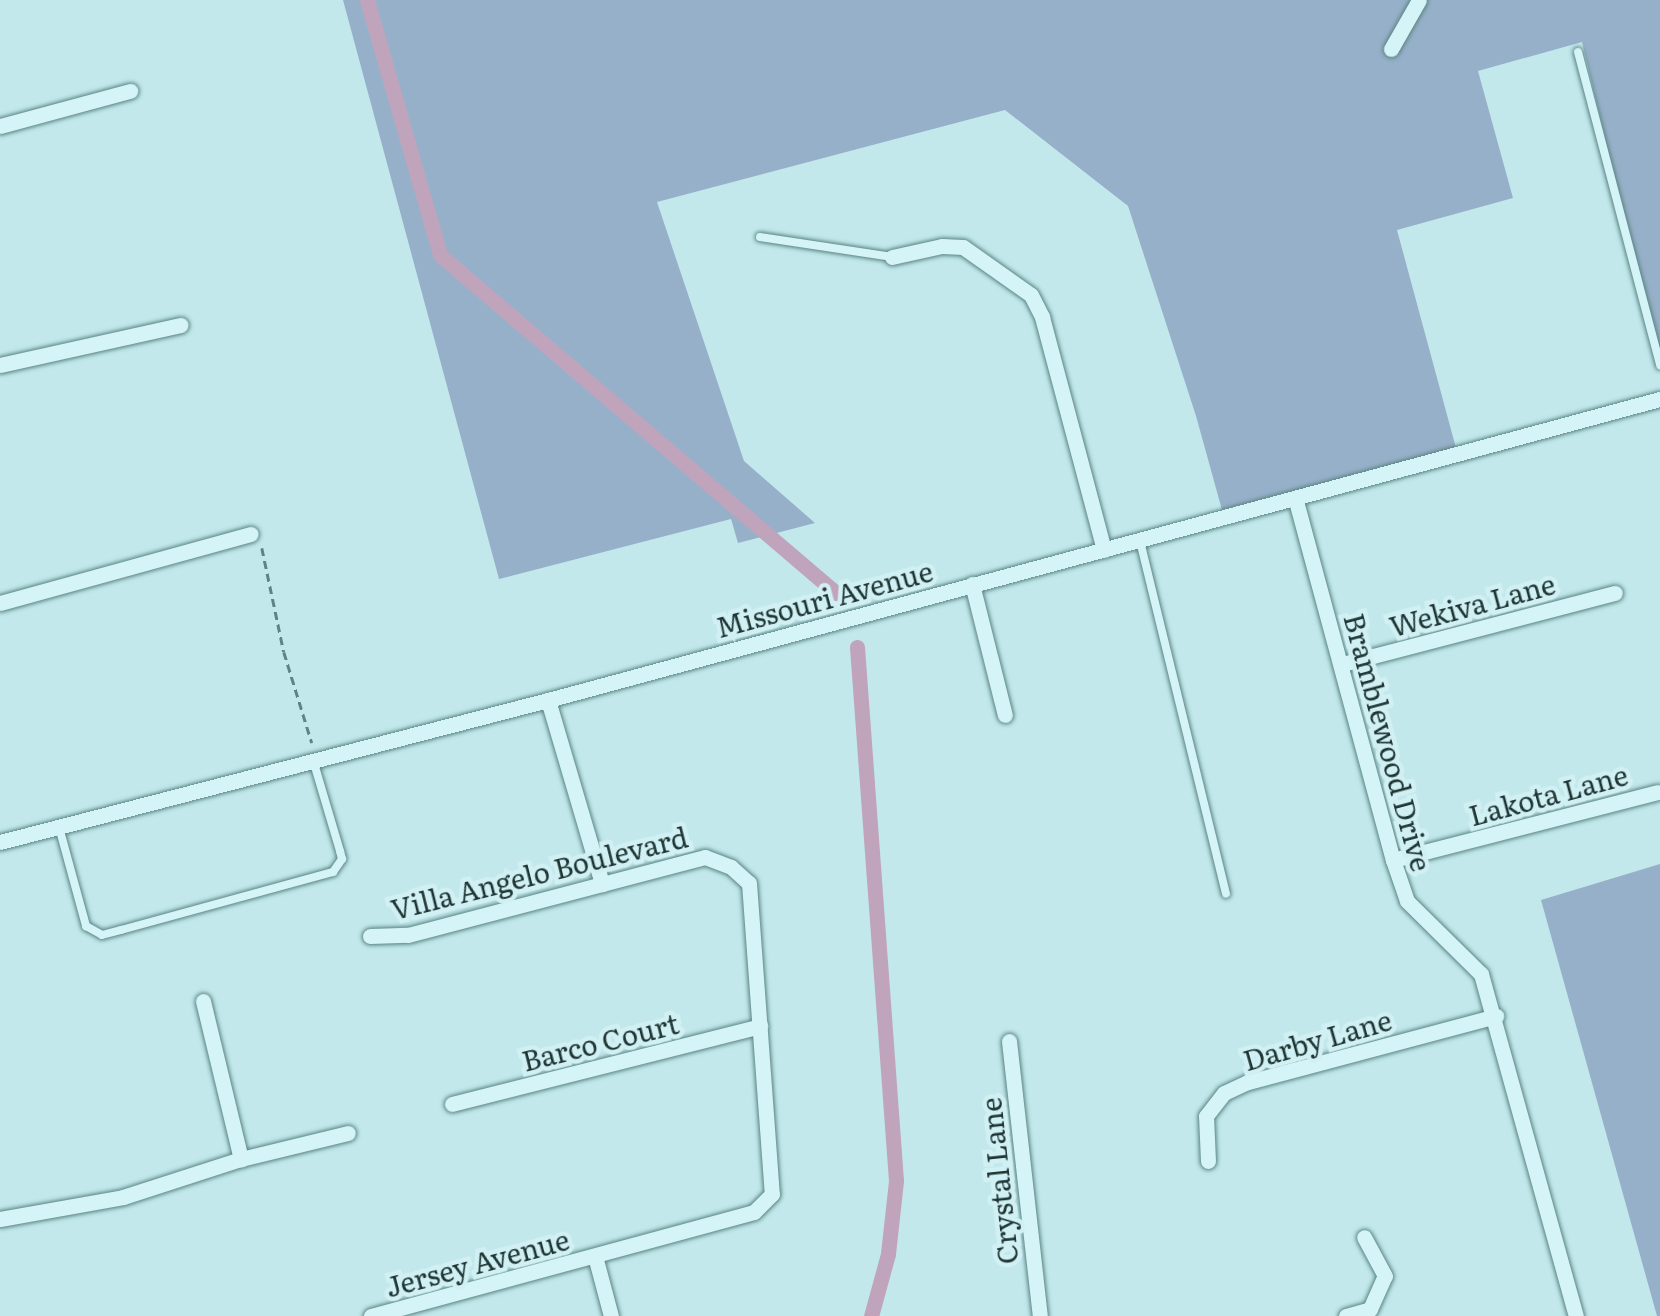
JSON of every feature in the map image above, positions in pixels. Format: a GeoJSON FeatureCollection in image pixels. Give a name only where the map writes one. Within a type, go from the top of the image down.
{"type":"FeatureCollection","features":[{"type":"Feature","properties":{"kind":"street"},"geometry":{"type":"LineString","coordinates":[[1391,50],[1419,0]]}},
{"type":"Feature","properties":{"kind":"street"},"geometry":{"type":"LineString","coordinates":[[0,126],[130,90]]}},
{"type":"Feature","properties":{"kind":"street"},"geometry":{"type":"LineString","coordinates":[[892,258],[942,246],[963,247],[1031,295],[1042,318],[1104,550]]}},
{"type":"Feature","properties":{"kind":"street"},"geometry":{"type":"LineString","coordinates":[[0,364],[182,324]]}},
{"type":"Feature","properties":{"kind":"street","name":"Missouri Avenue"},"geometry":{"type":"LineString","coordinates":[[0,842],[548,700],[1660,399]]}},
{"type":"Feature","properties":{"kind":"street","name":"Bramblewood Drive"},"geometry":{"type":"LineString","coordinates":[[1296,500],[1407,901],[1482,974],[1576,1316]]}},
{"type":"Feature","properties":{"kind":"street"},"geometry":{"type":"LineString","coordinates":[[0,603],[251,534]]}},
{"type":"Feature","properties":{"kind":"street"},"geometry":{"type":"LineString","coordinates":[[972,584],[1005,715]]}},
{"type":"Feature","properties":{"kind":"street","name":"Wekiva Lane"},"geometry":{"type":"LineString","coordinates":[[1342,664],[1615,593]]}},
{"type":"Feature","properties":{"kind":"street"},"geometry":{"type":"LineString","coordinates":[[548,700],[602,884]]}},
{"type":"Feature","properties":{"kind":"street","name":"Lakota Lane"},"geometry":{"type":"LineString","coordinates":[[1393,860],[1657,792]]}},
{"type":"Feature","properties":{"kind":"street","name":"Villa Angelo Boulevard"},"geometry":{"type":"LineString","coordinates":[[370,936],[408,935],[705,856],[731,867],[750,883],[772,1194],[754,1212],[596,1256]]}},
{"type":"Feature","properties":{"kind":"street"},"geometry":{"type":"LineString","coordinates":[[203,1001],[241,1159]]}},
{"type":"Feature","properties":{"kind":"street","name":"Darby Lane"},"geometry":{"type":"LineString","coordinates":[[1208,1160],[1206,1116],[1224,1093],[1248,1082],[1496,1016]]}},
{"type":"Feature","properties":{"kind":"street","name":"Barco Court"},"geometry":{"type":"LineString","coordinates":[[452,1104],[760,1026]]}},
{"type":"Feature","properties":{"kind":"street","name":"Crystal Lane"},"geometry":{"type":"LineString","coordinates":[[1009,1041],[1033,1286],[1040,1316]]}},
{"type":"Feature","properties":{"kind":"street"},"geometry":{"type":"LineString","coordinates":[[0,1219],[123,1197],[241,1159],[348,1134]]}},
{"type":"Feature","properties":{"kind":"street"},"geometry":{"type":"LineString","coordinates":[[1346,1316],[1370,1309],[1386,1276],[1364,1238]]}},
{"type":"Feature","properties":{"kind":"street"},"geometry":{"type":"LineString","coordinates":[[596,1256],[610,1316]]}},
{"type":"Feature","properties":{"kind":"street","name":"Jersey Avenue"},"geometry":{"type":"LineString","coordinates":[[372,1316],[409,1311],[596,1256]]}},
{"type":"Feature","properties":{"kind":"lane"},"geometry":{"type":"LineString","coordinates":[[1578,52],[1660,365]]}},
{"type":"Feature","properties":{"kind":"lane"},"geometry":{"type":"LineString","coordinates":[[760,238],[892,258]]}},
{"type":"Feature","properties":{"kind":"lane"},"geometry":{"type":"LineString","coordinates":[[1140,541],[1226,894]]}},
{"type":"Feature","properties":{"kind":"lane"},"geometry":{"type":"LineString","coordinates":[[59,826],[86,926],[102,934],[121,930],[333,872],[342,859],[313,760]]}},
{"type":"Feature","properties":{"kind":"path"},"geometry":{"type":"LineString","coordinates":[[251,534],[261,544],[313,760]]}},
{"type":"Feature","properties":{"kind":"shaded area"},"geometry":{"type":"Polygon","coordinates":[[[343,0],[1660,0],[1660,368],[1582,42],[1478,71],[1513,198],[1397,230],[1456,448],[1222,510],[1128,206],[1005,110],[657,202],[744,461],[815,523],[738,543],[731,519],[499,579],[343,0]]]}},
{"type":"Feature","properties":{"kind":"shaded area"},"geometry":{"type":"Polygon","coordinates":[[[1660,864],[1660,1316],[1657,1316],[1541,900],[1660,864]]]}},
{"type":"Feature","properties":{"kind":"waterway"},"geometry":{"type":"LineString","coordinates":[[367,0],[440,255],[836,593]]}},
{"type":"Feature","properties":{"kind":"waterway"},"geometry":{"type":"LineString","coordinates":[[857,647],[896,1181],[888,1254],[871,1316]]}}]}
